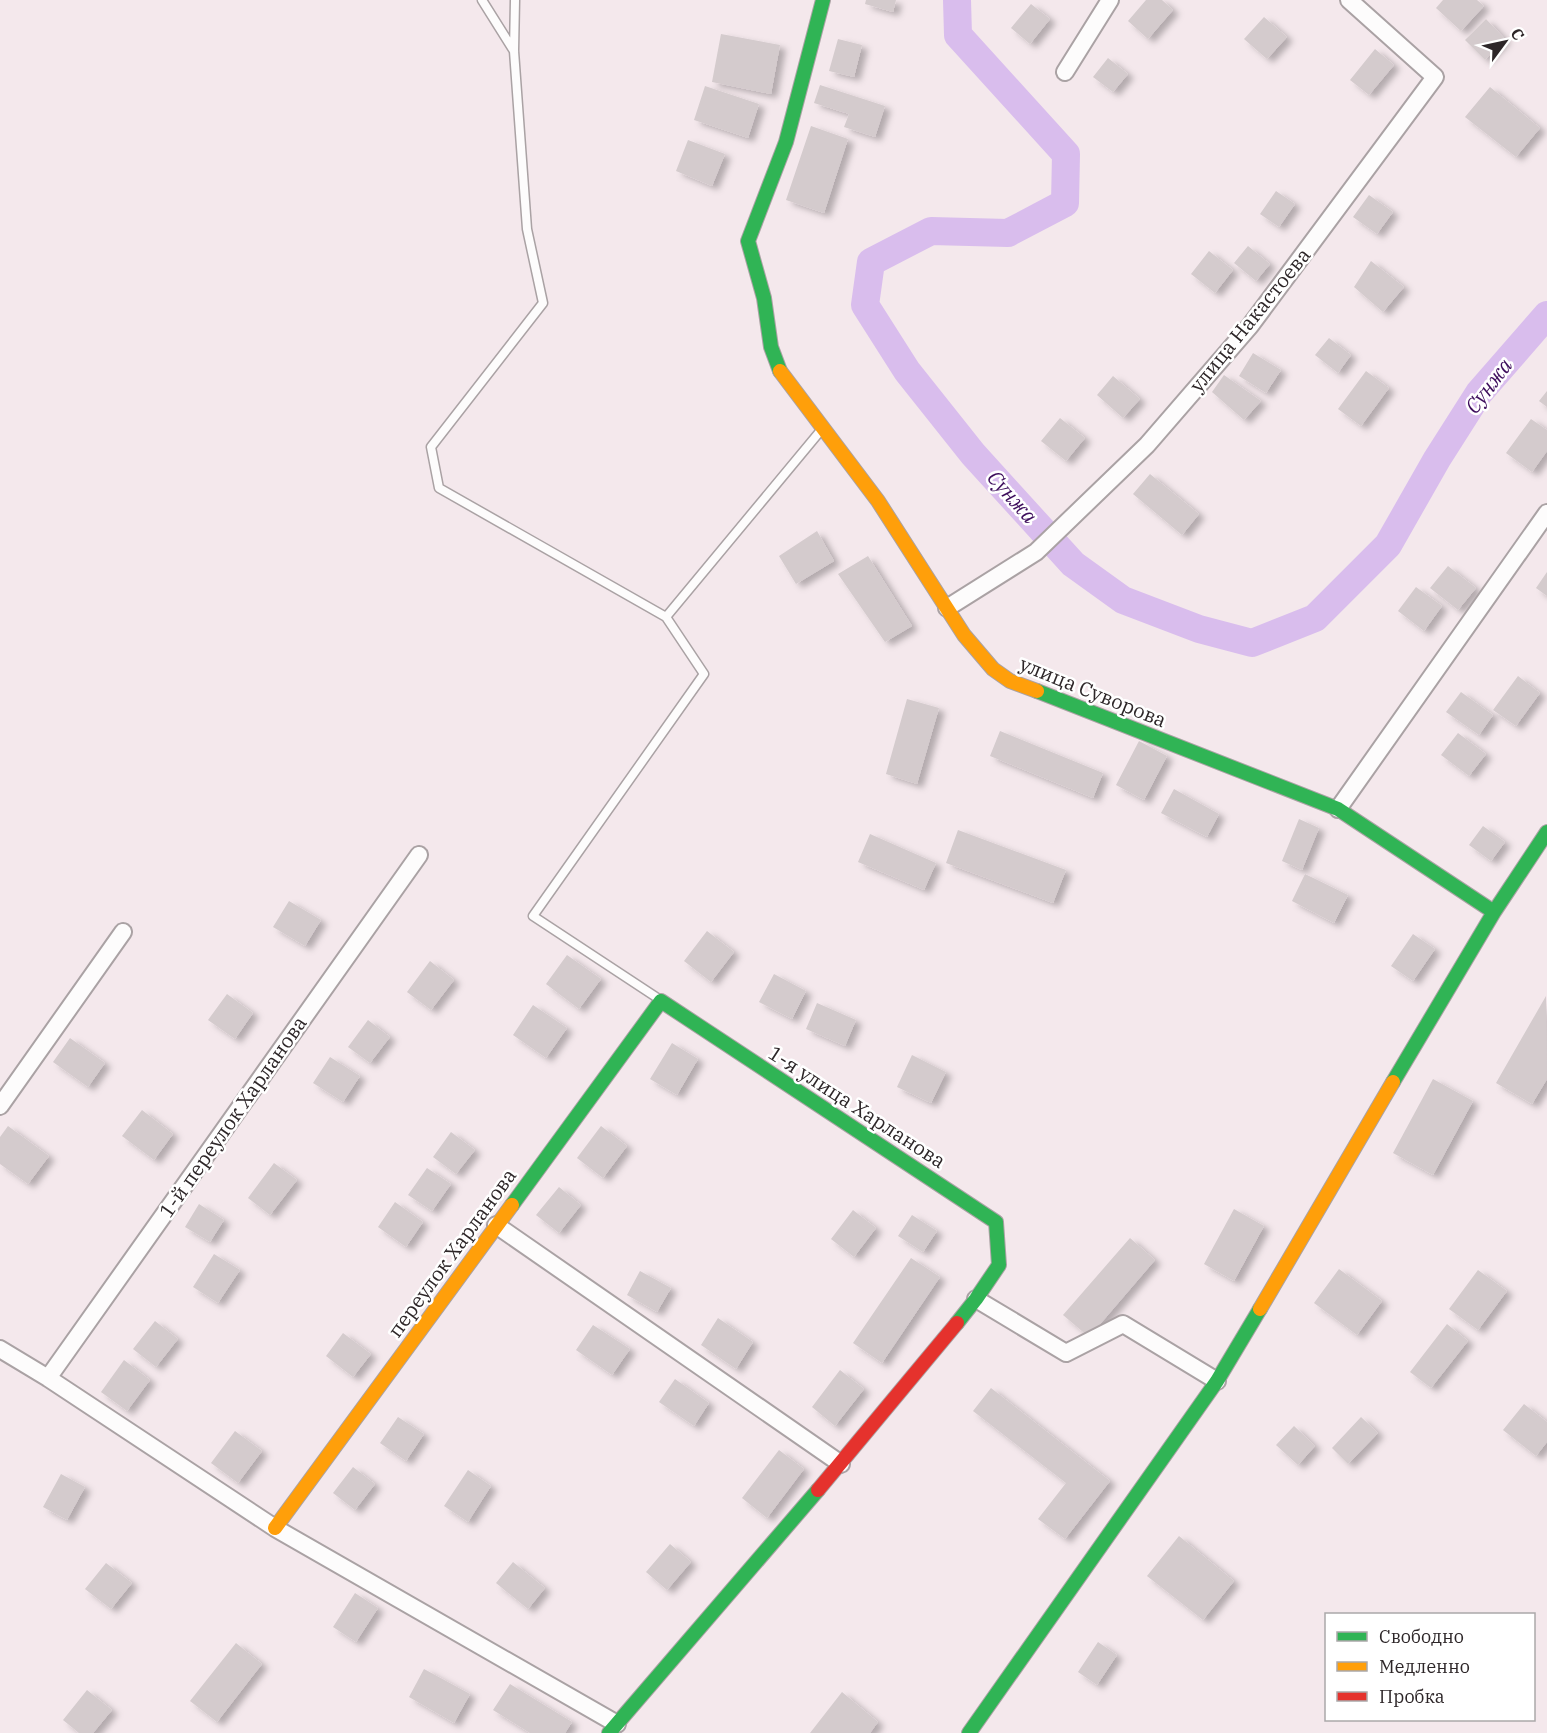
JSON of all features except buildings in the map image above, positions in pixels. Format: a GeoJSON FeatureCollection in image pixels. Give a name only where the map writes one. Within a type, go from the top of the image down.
{"type":"FeatureCollection","features":[{"type":"Feature","properties":{"kind":"street","name":"улица Суворова"},"geometry":{"type":"LineString","coordinates":[[823,0],[786,142],[748,241],[764,298],[771,346],[781,373],[878,501],[964,635],[993,669],[1010,681],[1338,809],[1494,912]]}},
{"type":"Feature","properties":{"kind":"street"},"geometry":{"type":"LineString","coordinates":[[1065,72],[1110,0]]}},
{"type":"Feature","properties":{"kind":"street","name":"улица Накастоева"},"geometry":{"type":"LineString","coordinates":[[947,608],[1036,552],[1147,445],[1250,326],[1435,77],[1349,0]]}},
{"type":"Feature","properties":{"kind":"street"},"geometry":{"type":"LineString","coordinates":[[1338,809],[1547,513]]}},
{"type":"Feature","properties":{"kind":"street"},"geometry":{"type":"LineString","coordinates":[[969,1733],[1217,1381],[1494,912],[1547,832]]}},
{"type":"Feature","properties":{"kind":"street","name":"1-й переулок Харланова"},"geometry":{"type":"LineString","coordinates":[[48,1378],[419,855]]}},
{"type":"Feature","properties":{"kind":"street"},"geometry":{"type":"LineString","coordinates":[[0,1106],[123,932]]}},
{"type":"Feature","properties":{"kind":"street","name":"переулок Харланова"},"geometry":{"type":"LineString","coordinates":[[275,1528],[661,1000]]}},
{"type":"Feature","properties":{"kind":"street","name":"1-я улица Харланова"},"geometry":{"type":"LineString","coordinates":[[661,1000],[996,1222],[999,1265],[976,1299]]}},
{"type":"Feature","properties":{"kind":"street"},"geometry":{"type":"LineString","coordinates":[[496,1225],[841,1464]]}},
{"type":"Feature","properties":{"kind":"street"},"geometry":{"type":"LineString","coordinates":[[0,1349],[48,1378],[275,1528],[613,1728],[841,1464],[976,1299],[1066,1353],[1123,1324],[1217,1381]]}},
{"type":"Feature","properties":{"kind":"lane"},"geometry":{"type":"LineString","coordinates":[[482,0],[514,51]]}},
{"type":"Feature","properties":{"kind":"lane"},"geometry":{"type":"LineString","coordinates":[[515,0],[514,51],[527,229],[543,303],[431,447],[439,488],[666,616],[704,674],[533,916],[661,1000]]}},
{"type":"Feature","properties":{"kind":"lane"},"geometry":{"type":"LineString","coordinates":[[666,616],[822,429]]}},
{"type":"Feature","properties":{"kind":"waterway","name":"Сунжа"},"geometry":{"type":"LineString","coordinates":[[957,0],[958,35],[1066,154],[1065,203],[1008,233],[931,231],[871,262],[865,305],[907,371],[973,454],[1073,564],[1123,600],[1199,629],[1252,643],[1315,618],[1388,545],[1437,459],[1479,393],[1547,315]]}},
{"type":"Feature","properties":{"kind":"traffic: fast"},"geometry":{"type":"LineString","coordinates":[[780,371],[771,347],[764,298],[748,241],[786,142],[823,0]]}},
{"type":"Feature","properties":{"kind":"traffic: fast"},"geometry":{"type":"LineString","coordinates":[[1037,691],[1338,809],[1494,912]]}},
{"type":"Feature","properties":{"kind":"traffic: fast"},"geometry":{"type":"LineString","coordinates":[[1393,1082],[1494,912],[1547,832]]}},
{"type":"Feature","properties":{"kind":"traffic: fast"},"geometry":{"type":"LineString","coordinates":[[512,1205],[661,1001],[996,1222],[999,1265],[957,1323]]}},
{"type":"Feature","properties":{"kind":"traffic: fast"},"geometry":{"type":"LineString","coordinates":[[969,1733],[1217,1381],[1260,1309]]}},
{"type":"Feature","properties":{"kind":"traffic: fast"},"geometry":{"type":"LineString","coordinates":[[609,1733],[818,1490]]}},
{"type":"Feature","properties":{"kind":"traffic: slow"},"geometry":{"type":"LineString","coordinates":[[780,371],[878,501],[964,635],[993,669],[1010,681],[1037,691]]}},
{"type":"Feature","properties":{"kind":"traffic: slow"},"geometry":{"type":"LineString","coordinates":[[1260,1309],[1393,1082]]}},
{"type":"Feature","properties":{"kind":"traffic: slow"},"geometry":{"type":"LineString","coordinates":[[275,1528],[512,1205]]}},
{"type":"Feature","properties":{"kind":"traffic: jam"},"geometry":{"type":"LineString","coordinates":[[818,1490],[957,1323]]}}]}
